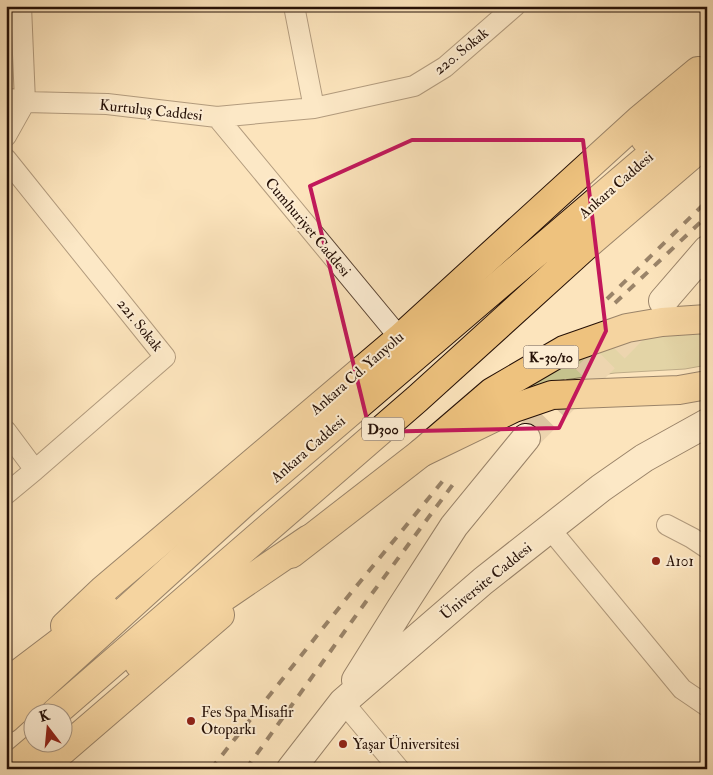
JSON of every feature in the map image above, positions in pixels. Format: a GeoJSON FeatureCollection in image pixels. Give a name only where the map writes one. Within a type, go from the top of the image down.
{"type":"FeatureCollection","features":[{"type":"Feature","properties":{"kind":"main road","name":"Ankara Cd. Yanyolu"},"geometry":{"type":"LineString","coordinates":[[6,682],[103,590],[400,338],[639,120],[707,63]]}},
{"type":"Feature","properties":{"kind":"main road"},"geometry":{"type":"LineString","coordinates":[[504,281],[707,76]]}},
{"type":"Feature","properties":{"kind":"main road","name":"Ankara Caddesi"},"geometry":{"type":"LineString","coordinates":[[6,719],[246,501],[707,107]]}},
{"type":"Feature","properties":{"kind":"main road","name":"Ankara Caddesi"},"geometry":{"type":"LineString","coordinates":[[68,702],[417,399],[589,243],[707,142]]}},
{"type":"Feature","properties":{"kind":"main road"},"geometry":{"type":"LineString","coordinates":[[663,301],[707,250]]}},
{"type":"Feature","properties":{"kind":"main road","name":"K-30/10"},"geometry":{"type":"LineString","coordinates":[[421,453],[492,392],[564,350],[627,328],[662,322],[707,319]]}},
{"type":"Feature","properties":{"kind":"main road"},"geometry":{"type":"LineString","coordinates":[[72,719],[218,601],[308,539],[421,453],[514,408],[552,395],[679,390],[707,385]]}},
{"type":"Feature","properties":{"kind":"main road","name":"Üniversite Caddesi"},"geometry":{"type":"LineString","coordinates":[[291,769],[342,702],[483,581],[601,488],[644,458],[707,422]]}},
{"type":"Feature","properties":{"kind":"main road"},"geometry":{"type":"LineString","coordinates":[[342,702],[400,608],[454,526],[526,438]]}},
{"type":"Feature","properties":{"kind":"main road"},"geometry":{"type":"LineString","coordinates":[[6,682],[246,501]]}},
{"type":"Feature","properties":{"kind":"main road"},"geometry":{"type":"LineString","coordinates":[[41,769],[308,539]]}},
{"type":"Feature","properties":{"kind":"main road"},"geometry":{"type":"LineString","coordinates":[[6,758],[22,743]]}},
{"type":"Feature","properties":{"kind":"main road"},"geometry":{"type":"LineString","coordinates":[[11,769],[31,752]]}},
{"type":"Feature","properties":{"kind":"street"},"geometry":{"type":"LineString","coordinates":[[6,136],[16,100],[21,6]]}},
{"type":"Feature","properties":{"kind":"street"},"geometry":{"type":"LineString","coordinates":[[294,6],[314,108]]}},
{"type":"Feature","properties":{"kind":"street","name":"220. Sokak"},"geometry":{"type":"LineString","coordinates":[[314,108],[414,86],[445,67],[515,6]]}},
{"type":"Feature","properties":{"kind":"street","name":"Kurtuluş Caddesi"},"geometry":{"type":"LineString","coordinates":[[16,100],[107,104],[217,117],[314,108]]}},
{"type":"Feature","properties":{"kind":"street","name":"Cumhuriyet Caddesi"},"geometry":{"type":"LineString","coordinates":[[217,117],[400,338]]}},
{"type":"Feature","properties":{"kind":"street","name":"221. Sokak"},"geometry":{"type":"LineString","coordinates":[[6,159],[165,357],[35,470]]}},
{"type":"Feature","properties":{"kind":"street"},"geometry":{"type":"LineString","coordinates":[[6,431],[35,470],[6,494]]}},
{"type":"Feature","properties":{"kind":"street"},"geometry":{"type":"LineString","coordinates":[[667,525],[707,548]]}},
{"type":"Feature","properties":{"kind":"street"},"geometry":{"type":"LineString","coordinates":[[550,529],[682,689],[707,706]]}},
{"type":"Feature","properties":{"kind":"street"},"geometry":{"type":"LineString","coordinates":[[342,702],[399,769]]}},
{"type":"Feature","properties":{"kind":"highlighted area"},"geometry":{"type":"Polygon","coordinates":[[[412,140],[583,140],[606,331],[559,428],[370,432],[310,186],[412,140]]]}},
{"type":"Feature","properties":{"kind":"shaded area"},"geometry":{"type":"Polygon","coordinates":[[[707,324],[707,365],[685,369],[615,373],[549,382],[509,398],[575,351],[707,324]]]}},
{"type":"Feature","properties":{"kind":"tunnel"},"geometry":{"type":"LineString","coordinates":[[526,438],[644,319]]}},
{"type":"Feature","properties":{"kind":"railway"},"geometry":{"type":"LineString","coordinates":[[607,299],[707,201]]}},
{"type":"Feature","properties":{"kind":"railway"},"geometry":{"type":"LineString","coordinates":[[615,303],[707,216]]}},
{"type":"Feature","properties":{"kind":"railway"},"geometry":{"type":"LineString","coordinates":[[211,769],[446,477]]}},
{"type":"Feature","properties":{"kind":"railway"},"geometry":{"type":"LineString","coordinates":[[246,769],[454,483]]}},
{"type":"Feature","properties":{"kind":"place","name":"A101"},"geometry":{"type":"Point","coordinates":[656,561]}},
{"type":"Feature","properties":{"kind":"place","name":"Fes Spa Misafir Otoparkı"},"geometry":{"type":"Point","coordinates":[191,721]}},
{"type":"Feature","properties":{"kind":"place","name":"Yaşar Üniversitesi"},"geometry":{"type":"Point","coordinates":[343,744]}}]}
